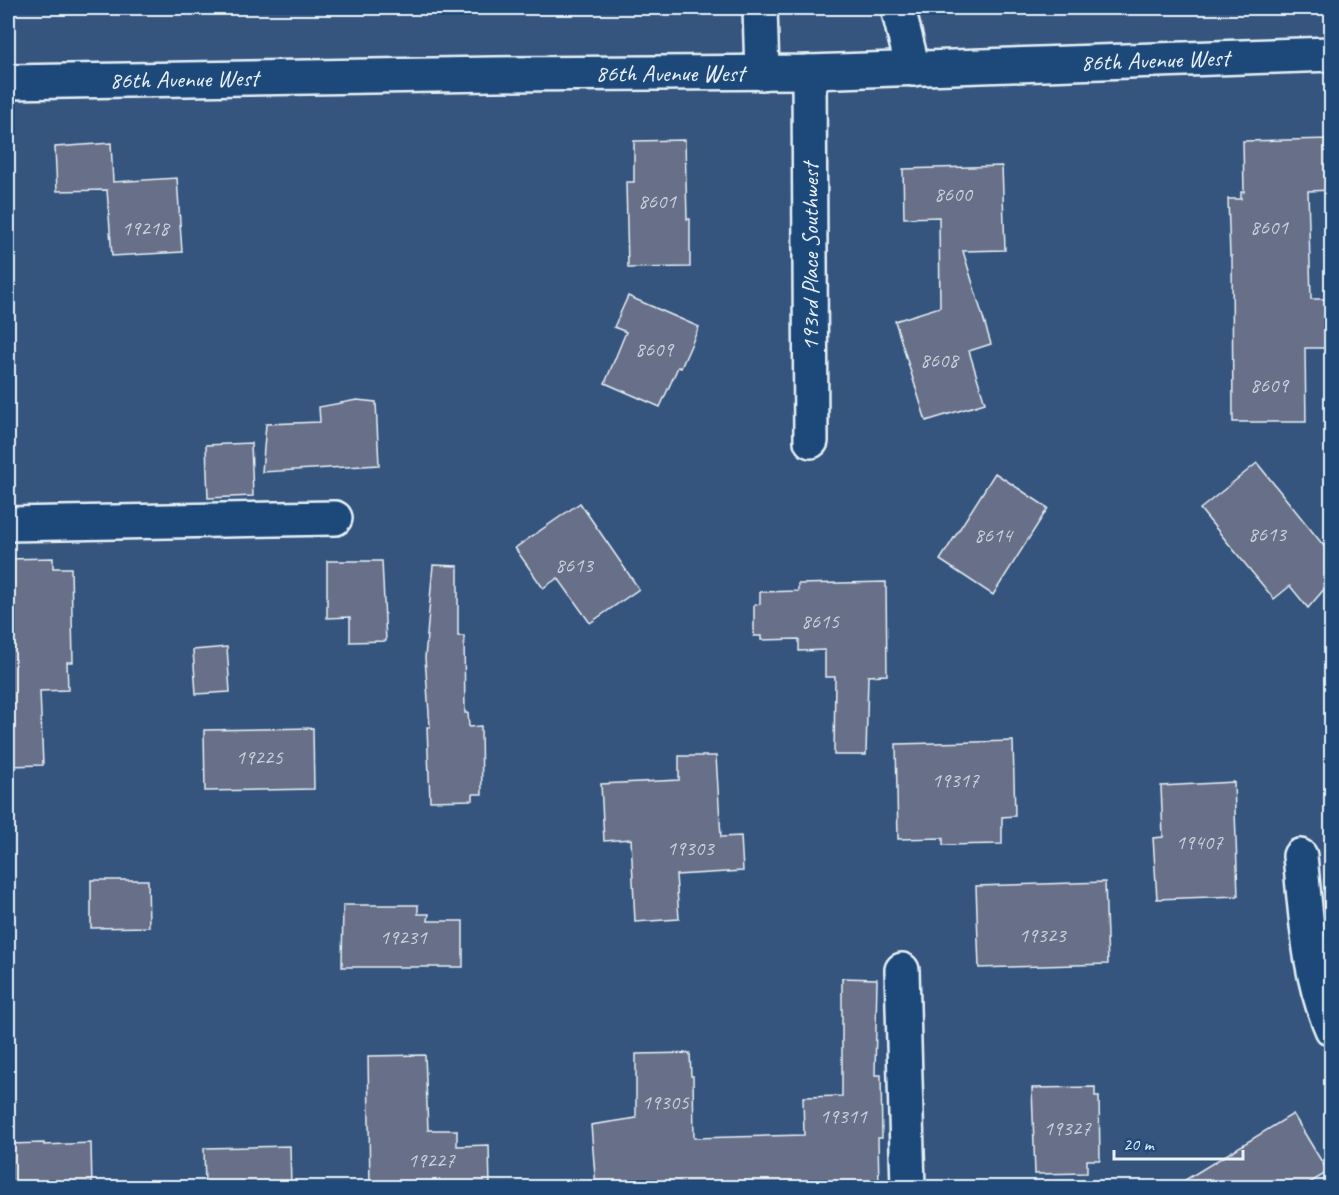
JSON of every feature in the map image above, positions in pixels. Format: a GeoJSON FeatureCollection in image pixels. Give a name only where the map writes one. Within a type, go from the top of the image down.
{"type":"FeatureCollection","features":[{"type":"Feature","properties":{"kind":"street"},"geometry":{"type":"LineString","coordinates":[[760,8],[762,73]]}},
{"type":"Feature","properties":{"kind":"street"},"geometry":{"type":"LineString","coordinates":[[898,8],[913,69]]}},
{"type":"Feature","properties":{"kind":"street","name":"86th Avenue West"},"geometry":{"type":"LineString","coordinates":[[8,82],[495,74],[762,73],[1332,54]]}},
{"type":"Feature","properties":{"kind":"street","name":"193rd Place Southwest"},"geometry":{"type":"LineString","coordinates":[[809,72],[811,441]]}},
{"type":"Feature","properties":{"kind":"street"},"geometry":{"type":"LineString","coordinates":[[8,524],[335,519]]}},
{"type":"Feature","properties":{"kind":"street"},"geometry":{"type":"LineString","coordinates":[[1300,856],[1311,955],[1318,991],[1332,1029]]}},
{"type":"Feature","properties":{"kind":"street"},"geometry":{"type":"LineString","coordinates":[[902,970],[908,1188]]}},
{"type":"Feature","properties":{"kind":"building"},"geometry":{"type":"Polygon","coordinates":[[[1332,139],[1332,190],[1308,191],[1311,299],[1332,299],[1332,348],[1305,348],[1306,422],[1233,422],[1232,256],[1230,256],[1228,199],[1241,199],[1241,192],[1244,192],[1243,141],[1332,139]]]}},
{"type":"Feature","properties":{"kind":"building"},"geometry":{"type":"Polygon","coordinates":[[[685,140],[687,219],[690,219],[690,267],[628,268],[626,182],[634,182],[634,141],[685,140]]]}},
{"type":"Feature","properties":{"kind":"building"},"geometry":{"type":"Polygon","coordinates":[[[111,143],[113,182],[177,178],[182,252],[112,256],[107,190],[57,191],[55,147],[111,143]]]}},
{"type":"Feature","properties":{"kind":"building"},"geometry":{"type":"Polygon","coordinates":[[[1002,166],[1005,250],[963,251],[991,344],[969,351],[985,403],[926,421],[895,321],[940,307],[939,217],[904,218],[903,169],[1002,166]]]}},
{"type":"Feature","properties":{"kind":"building"},"geometry":{"type":"Polygon","coordinates":[[[628,296],[699,327],[660,407],[605,383],[626,332],[614,327],[628,296]]]}},
{"type":"Feature","properties":{"kind":"building"},"geometry":{"type":"Polygon","coordinates":[[[357,400],[376,402],[379,465],[262,472],[266,424],[320,422],[319,407],[357,400]]]}},
{"type":"Feature","properties":{"kind":"building"},"geometry":{"type":"Polygon","coordinates":[[[251,443],[253,496],[208,498],[206,445],[251,443]]]}},
{"type":"Feature","properties":{"kind":"building"},"geometry":{"type":"Polygon","coordinates":[[[1257,463],[1332,556],[1332,580],[1308,608],[1290,586],[1274,599],[1200,509],[1257,463]]]}},
{"type":"Feature","properties":{"kind":"building"},"geometry":{"type":"Polygon","coordinates":[[[995,473],[1048,508],[993,595],[940,560],[995,473]]]}},
{"type":"Feature","properties":{"kind":"building"},"geometry":{"type":"Polygon","coordinates":[[[580,503],[639,589],[590,623],[558,578],[543,588],[515,548],[580,503]]]}},
{"type":"Feature","properties":{"kind":"building"},"geometry":{"type":"Polygon","coordinates":[[[53,558],[53,568],[71,568],[73,662],[67,662],[68,690],[40,691],[43,765],[8,766],[8,559],[53,558]]]}},
{"type":"Feature","properties":{"kind":"building"},"geometry":{"type":"Polygon","coordinates":[[[327,561],[382,561],[386,641],[350,642],[350,617],[327,618],[327,561]]]}},
{"type":"Feature","properties":{"kind":"building"},"geometry":{"type":"Polygon","coordinates":[[[433,565],[458,566],[458,636],[464,636],[465,713],[468,713],[469,727],[481,726],[482,794],[473,794],[473,800],[430,801],[427,727],[430,727],[425,658],[433,565]]]}},
{"type":"Feature","properties":{"kind":"building"},"geometry":{"type":"Polygon","coordinates":[[[886,582],[887,675],[868,676],[866,755],[834,755],[835,677],[825,677],[825,650],[799,651],[799,639],[761,640],[761,636],[754,636],[754,605],[760,604],[760,592],[798,591],[798,584],[886,582]]]}},
{"type":"Feature","properties":{"kind":"building"},"geometry":{"type":"Polygon","coordinates":[[[227,647],[230,692],[196,694],[193,650],[227,647]]]}},
{"type":"Feature","properties":{"kind":"building"},"geometry":{"type":"Polygon","coordinates":[[[313,728],[314,789],[205,791],[204,730],[313,728]]]}},
{"type":"Feature","properties":{"kind":"building"},"geometry":{"type":"Polygon","coordinates":[[[1013,741],[1015,816],[1002,817],[1002,844],[943,845],[943,838],[898,839],[896,744],[1013,741]]]}},
{"type":"Feature","properties":{"kind":"building"},"geometry":{"type":"Polygon","coordinates":[[[679,756],[716,756],[721,837],[741,836],[743,871],[676,875],[679,919],[635,922],[631,839],[604,841],[601,784],[679,780],[679,756]]]}},
{"type":"Feature","properties":{"kind":"building"},"geometry":{"type":"Polygon","coordinates":[[[1234,782],[1238,896],[1157,899],[1153,838],[1163,837],[1161,786],[1234,782]]]}},
{"type":"Feature","properties":{"kind":"building"},"geometry":{"type":"Polygon","coordinates":[[[91,880],[148,880],[149,927],[91,928],[91,880]]]}},
{"type":"Feature","properties":{"kind":"building"},"geometry":{"type":"Polygon","coordinates":[[[1105,882],[1108,964],[979,968],[976,886],[1105,882]]]}},
{"type":"Feature","properties":{"kind":"building"},"geometry":{"type":"Polygon","coordinates":[[[343,905],[418,905],[418,914],[429,914],[428,921],[463,921],[463,967],[342,967],[343,905]]]}},
{"type":"Feature","properties":{"kind":"building"},"geometry":{"type":"Polygon","coordinates":[[[842,978],[877,979],[875,1075],[881,1075],[882,1138],[878,1138],[879,1188],[596,1188],[591,1125],[636,1118],[636,1054],[690,1053],[691,1076],[693,1076],[694,1138],[804,1135],[803,1097],[842,1096],[842,978]]]}},
{"type":"Feature","properties":{"kind":"building"},"geometry":{"type":"Polygon","coordinates":[[[425,1055],[428,1130],[457,1130],[457,1146],[489,1145],[490,1188],[370,1188],[368,1056],[425,1055]]]}},
{"type":"Feature","properties":{"kind":"building"},"geometry":{"type":"Polygon","coordinates":[[[1095,1087],[1095,1096],[1099,1096],[1100,1160],[1087,1160],[1087,1173],[1035,1174],[1032,1088],[1095,1087]]]}},
{"type":"Feature","properties":{"kind":"building"},"geometry":{"type":"Polygon","coordinates":[[[1293,1114],[1328,1172],[1301,1188],[1172,1188],[1293,1114]]]}},
{"type":"Feature","properties":{"kind":"building"},"geometry":{"type":"Polygon","coordinates":[[[44,1143],[44,1145],[91,1143],[92,1188],[8,1188],[8,1144],[44,1143]]]}},
{"type":"Feature","properties":{"kind":"building"},"geometry":{"type":"Polygon","coordinates":[[[290,1146],[291,1188],[205,1188],[204,1148],[290,1146]]]}}]}
